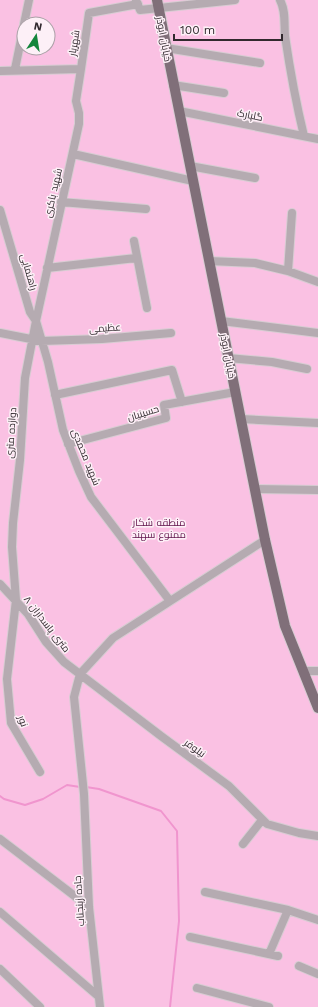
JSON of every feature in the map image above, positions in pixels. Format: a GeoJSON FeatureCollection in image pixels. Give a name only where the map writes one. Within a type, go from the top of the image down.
{"type":"FeatureCollection","features":[{"type":"Feature","properties":{"kind":"main road","name":"خیابان ابوذر"},"geometry":{"type":"LineString","coordinates":[[157,4],[265,540],[285,626],[318,708]]}},
{"type":"Feature","properties":{"kind":"street"},"geometry":{"type":"LineString","coordinates":[[26,16],[29,0]]}},
{"type":"Feature","properties":{"kind":"street"},"geometry":{"type":"LineString","coordinates":[[138,5],[229,0]]}},
{"type":"Feature","properties":{"kind":"street"},"geometry":{"type":"LineString","coordinates":[[280,0],[283,5],[285,35],[298,111],[304,136]]}},
{"type":"Feature","properties":{"kind":"street","name":"شهریار"},"geometry":{"type":"LineString","coordinates":[[0,71],[81,69],[89,13],[138,5]]}},
{"type":"Feature","properties":{"kind":"street"},"geometry":{"type":"LineString","coordinates":[[166,48],[260,63]]}},
{"type":"Feature","properties":{"kind":"street"},"geometry":{"type":"LineString","coordinates":[[15,70],[18,56]]}},
{"type":"Feature","properties":{"kind":"street","name":"شهید باکری"},"geometry":{"type":"LineString","coordinates":[[36,322],[79,124],[79,113],[76,101],[81,69]]}},
{"type":"Feature","properties":{"kind":"street"},"geometry":{"type":"LineString","coordinates":[[173,85],[224,93]]}},
{"type":"Feature","properties":{"kind":"street","name":"گلپارک"},"geometry":{"type":"LineString","coordinates":[[179,111],[318,139]]}},
{"type":"Feature","properties":{"kind":"street"},"geometry":{"type":"LineString","coordinates":[[73,154],[193,181]]}},
{"type":"Feature","properties":{"kind":"street"},"geometry":{"type":"LineString","coordinates":[[190,166],[255,178]]}},
{"type":"Feature","properties":{"kind":"street"},"geometry":{"type":"LineString","coordinates":[[61,202],[146,209]]}},
{"type":"Feature","properties":{"kind":"street","name":"راهنمایی"},"geometry":{"type":"LineString","coordinates":[[0,210],[30,312],[36,322]]}},
{"type":"Feature","properties":{"kind":"street"},"geometry":{"type":"LineString","coordinates":[[288,271],[292,213]]}},
{"type":"Feature","properties":{"kind":"street"},"geometry":{"type":"LineString","coordinates":[[134,241],[136,258],[147,308]]}},
{"type":"Feature","properties":{"kind":"street"},"geometry":{"type":"LineString","coordinates":[[47,268],[136,258]]}},
{"type":"Feature","properties":{"kind":"street"},"geometry":{"type":"LineString","coordinates":[[209,261],[255,263],[288,271],[318,282]]}},
{"type":"Feature","properties":{"kind":"street"},"geometry":{"type":"LineString","coordinates":[[221,321],[318,333]]}},
{"type":"Feature","properties":{"kind":"street"},"geometry":{"type":"LineString","coordinates":[[32,339],[36,322]]}},
{"type":"Feature","properties":{"kind":"street","name":"شهید محمدی"},"geometry":{"type":"LineString","coordinates":[[36,322],[48,362],[68,444],[91,497],[170,601]]}},
{"type":"Feature","properties":{"kind":"street","name":"عظیمی"},"geometry":{"type":"LineString","coordinates":[[0,333],[41,341],[102,340],[171,333]]}},
{"type":"Feature","properties":{"kind":"street","name":"دوازده متری"},"geometry":{"type":"LineString","coordinates":[[16,600],[12,547],[13,523],[20,460],[25,378],[32,339]]}},
{"type":"Feature","properties":{"kind":"street"},"geometry":{"type":"LineString","coordinates":[[228,358],[272,362],[307,369]]}},
{"type":"Feature","properties":{"kind":"street"},"geometry":{"type":"LineString","coordinates":[[55,395],[172,370],[182,402]]}},
{"type":"Feature","properties":{"kind":"street","name":"حسینیان"},"geometry":{"type":"LineString","coordinates":[[68,444],[166,418],[164,405],[235,392]]}},
{"type":"Feature","properties":{"kind":"street"},"geometry":{"type":"LineString","coordinates":[[241,419],[318,423]]}},
{"type":"Feature","properties":{"kind":"street"},"geometry":{"type":"LineString","coordinates":[[255,489],[318,490]]}},
{"type":"Feature","properties":{"kind":"street"},"geometry":{"type":"LineString","coordinates":[[80,674],[113,638],[265,540]]}},
{"type":"Feature","properties":{"kind":"street","name":"۸ متری پاسداران"},"geometry":{"type":"LineString","coordinates":[[0,584],[28,614],[46,642],[64,662],[80,674]]}},
{"type":"Feature","properties":{"kind":"street","name":"نور"},"geometry":{"type":"LineString","coordinates":[[16,600],[7,679],[11,724],[40,772]]}},
{"type":"Feature","properties":{"kind":"street"},"geometry":{"type":"LineString","coordinates":[[304,671],[318,671]]}},
{"type":"Feature","properties":{"kind":"street","name":"جاده زینجناب"},"geometry":{"type":"LineString","coordinates":[[80,674],[74,697],[84,794],[89,907],[100,1007]]}},
{"type":"Feature","properties":{"kind":"street","name":"نیلوفر"},"geometry":{"type":"LineString","coordinates":[[80,674],[229,786],[266,824],[299,833],[318,836]]}},
{"type":"Feature","properties":{"kind":"street"},"geometry":{"type":"LineString","coordinates":[[243,844],[262,820]]}},
{"type":"Feature","properties":{"kind":"street"},"geometry":{"type":"LineString","coordinates":[[0,839],[89,907]]}},
{"type":"Feature","properties":{"kind":"street"},"geometry":{"type":"LineString","coordinates":[[205,892],[288,910],[318,920]]}},
{"type":"Feature","properties":{"kind":"street"},"geometry":{"type":"LineString","coordinates":[[269,954],[288,910]]}},
{"type":"Feature","properties":{"kind":"street"},"geometry":{"type":"LineString","coordinates":[[0,912],[98,996]]}},
{"type":"Feature","properties":{"kind":"street"},"geometry":{"type":"LineString","coordinates":[[190,937],[278,956]]}},
{"type":"Feature","properties":{"kind":"street"},"geometry":{"type":"LineString","coordinates":[[299,966],[318,974]]}},
{"type":"Feature","properties":{"kind":"street"},"geometry":{"type":"LineString","coordinates":[[0,969],[35,1006]]}},
{"type":"Feature","properties":{"kind":"street"},"geometry":{"type":"LineString","coordinates":[[197,988],[269,1007]]}},
{"type":"Feature","properties":{"kind":"green space","name":"منطقه شکار ممنوع سهند"},"geometry":{"type":"Polygon","coordinates":[[[0,0],[318,0],[318,1007],[0,1007],[0,0]]]}},
{"type":"Feature","properties":{"kind":"waterway"},"geometry":{"type":"LineString","coordinates":[[0,796],[4,799],[25,805],[43,799],[67,785],[80,787]]}},
{"type":"Feature","properties":{"kind":"waterway"},"geometry":{"type":"LineString","coordinates":[[86,787],[99,789],[161,811],[177,831],[179,921],[170,1007]]}}]}
